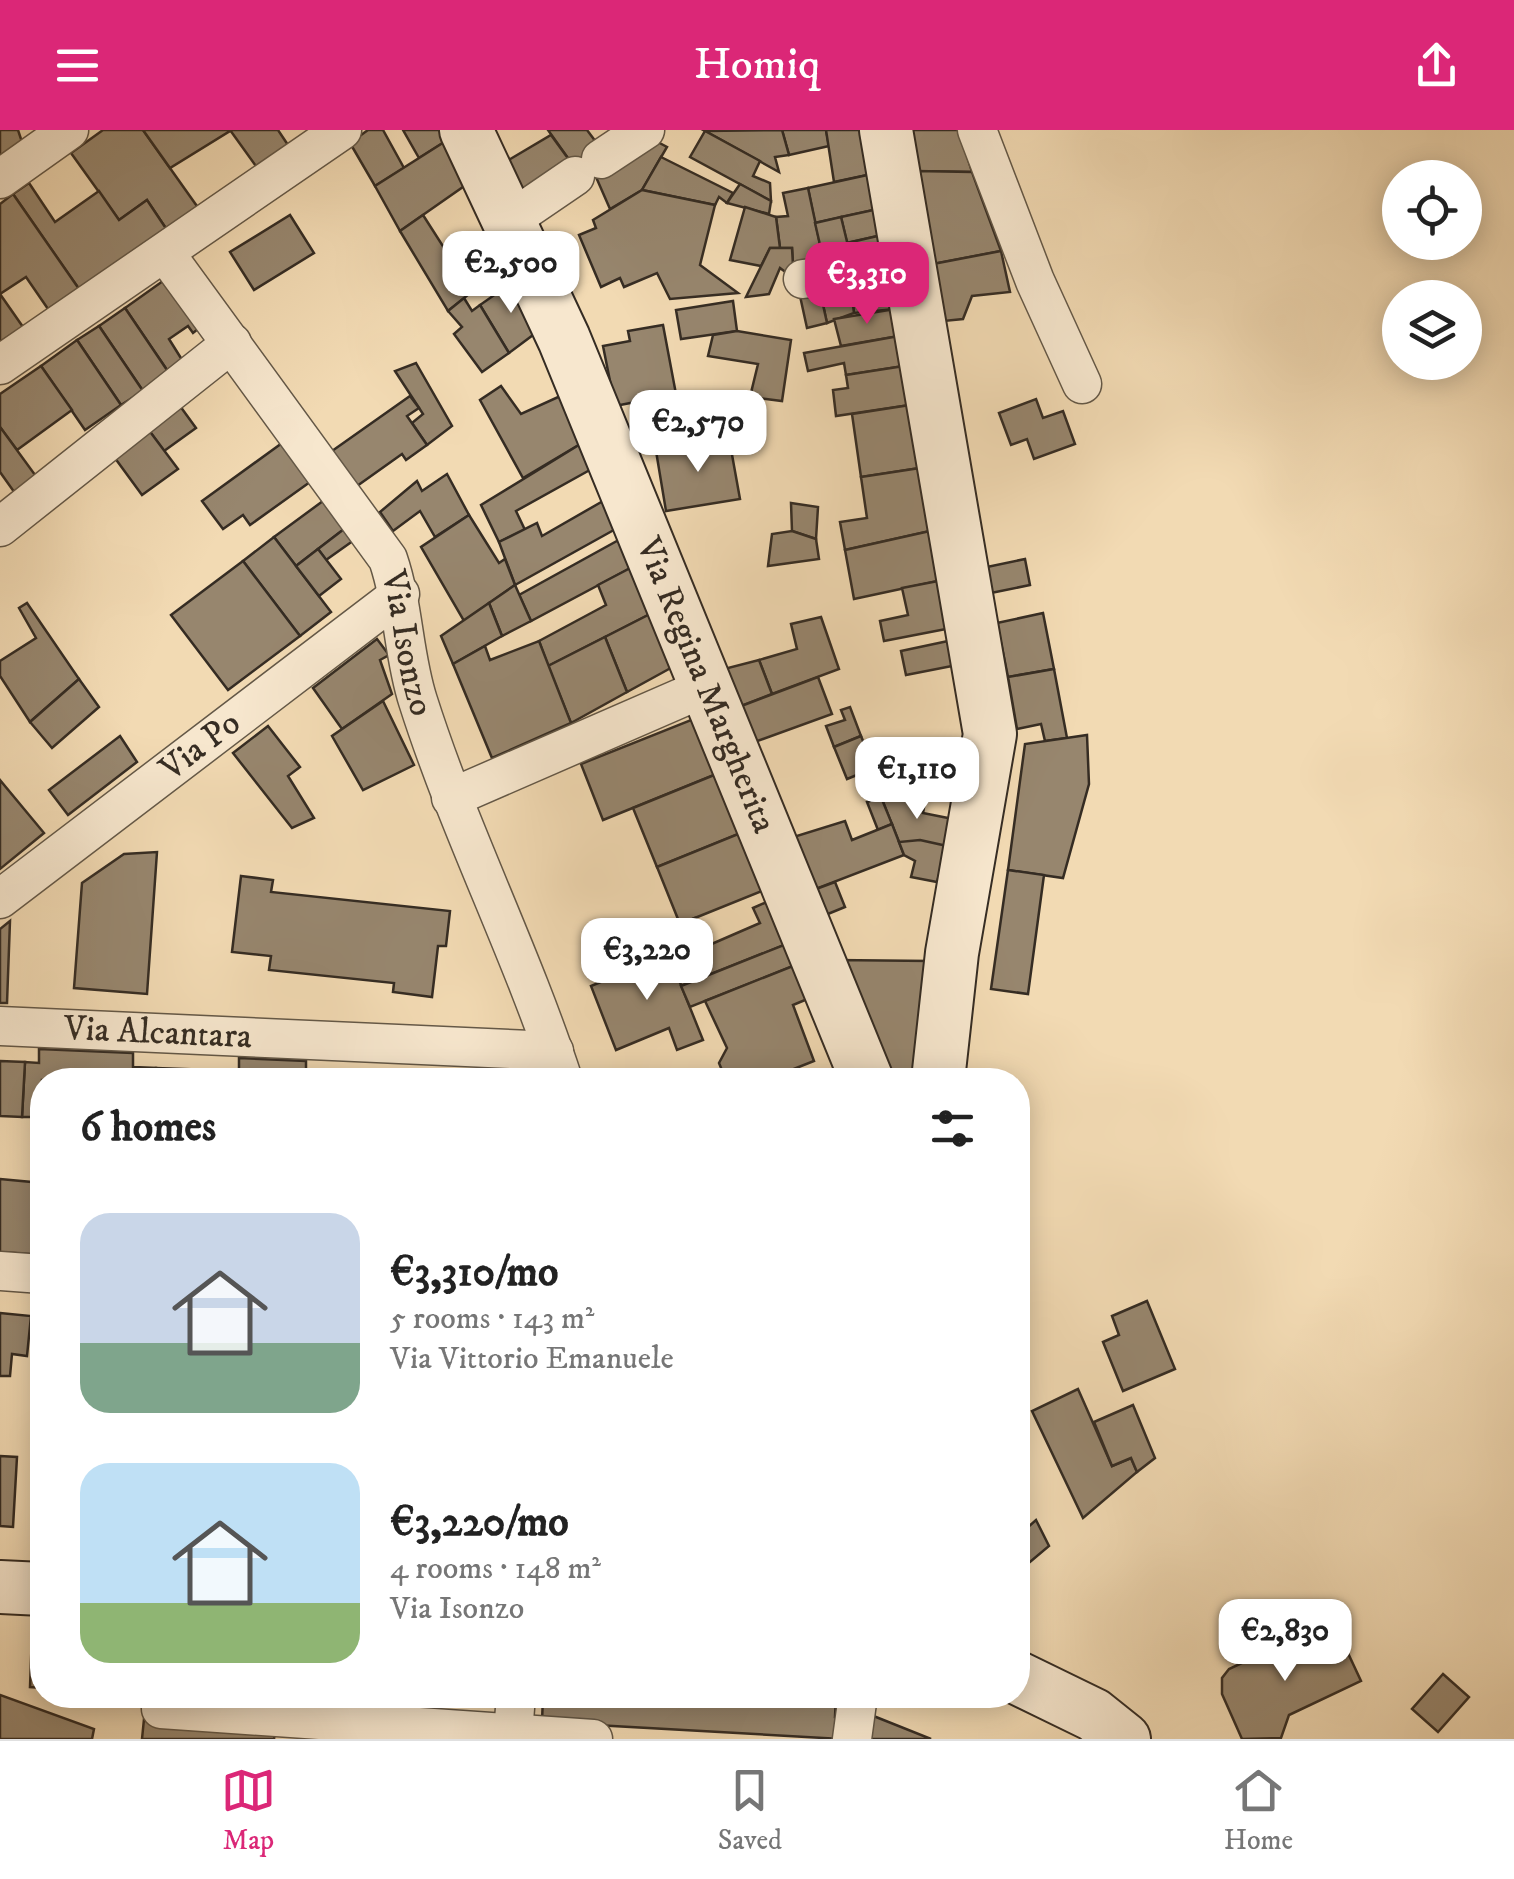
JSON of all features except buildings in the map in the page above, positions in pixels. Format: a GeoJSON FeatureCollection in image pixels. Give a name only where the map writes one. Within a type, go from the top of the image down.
{"type":"FeatureCollection","features":[{"type":"Feature","properties":{"kind":"street"},"geometry":{"type":"LineString","coordinates":[[0,365],[342,130]]}},
{"type":"Feature","properties":{"kind":"street","name":"Via Regina Margherita"},"geometry":{"type":"LineString","coordinates":[[466,130],[564,338],[862,1068]]}},
{"type":"Feature","properties":{"kind":"street"},"geometry":{"type":"LineString","coordinates":[[510,221],[645,130]]}},
{"type":"Feature","properties":{"kind":"street"},"geometry":{"type":"LineString","coordinates":[[886,130],[990,734],[952,953],[939,1068]]}},
{"type":"Feature","properties":{"kind":"street"},"geometry":{"type":"LineString","coordinates":[[978,130],[1034,281],[1082,384]]}},
{"type":"Feature","properties":{"kind":"street"},"geometry":{"type":"LineString","coordinates":[[0,179],[47,137]]}},
{"type":"Feature","properties":{"kind":"street","name":"Via Isonzo"},"geometry":{"type":"LineString","coordinates":[[166,253],[388,560],[400,594],[416,696],[451,798],[558,1066]]}},
{"type":"Feature","properties":{"kind":"street"},"geometry":{"type":"LineString","coordinates":[[804,279],[910,266]]}},
{"type":"Feature","properties":{"kind":"street"},"geometry":{"type":"LineString","coordinates":[[0,528],[232,344]]}},
{"type":"Feature","properties":{"kind":"street","name":"Via Po"},"geometry":{"type":"LineString","coordinates":[[0,899],[400,594]]}},
{"type":"Feature","properties":{"kind":"street"},"geometry":{"type":"LineString","coordinates":[[451,798],[706,687]]}},
{"type":"Feature","properties":{"kind":"street","name":"Via Alcantara"},"geometry":{"type":"LineString","coordinates":[[0,1026],[558,1066]]}},
{"type":"Feature","properties":{"kind":"street"},"geometry":{"type":"LineString","coordinates":[[0,1271],[30,1273]]}},
{"type":"Feature","properties":{"kind":"street"},"geometry":{"type":"LineString","coordinates":[[0,1587],[30,1588]]}},
{"type":"Feature","properties":{"kind":"street"},"geometry":{"type":"LineString","coordinates":[[1030,1684],[1094,1715],[1124,1739]]}},
{"type":"Feature","properties":{"kind":"street"},"geometry":{"type":"LineString","coordinates":[[161,1708],[593,1739]]}},
{"type":"Feature","properties":{"kind":"street"},"geometry":{"type":"LineString","coordinates":[[513,1734],[515,1708]]}},
{"type":"Feature","properties":{"kind":"street"},"geometry":{"type":"LineString","coordinates":[[852,1739],[856,1708]]}}]}
